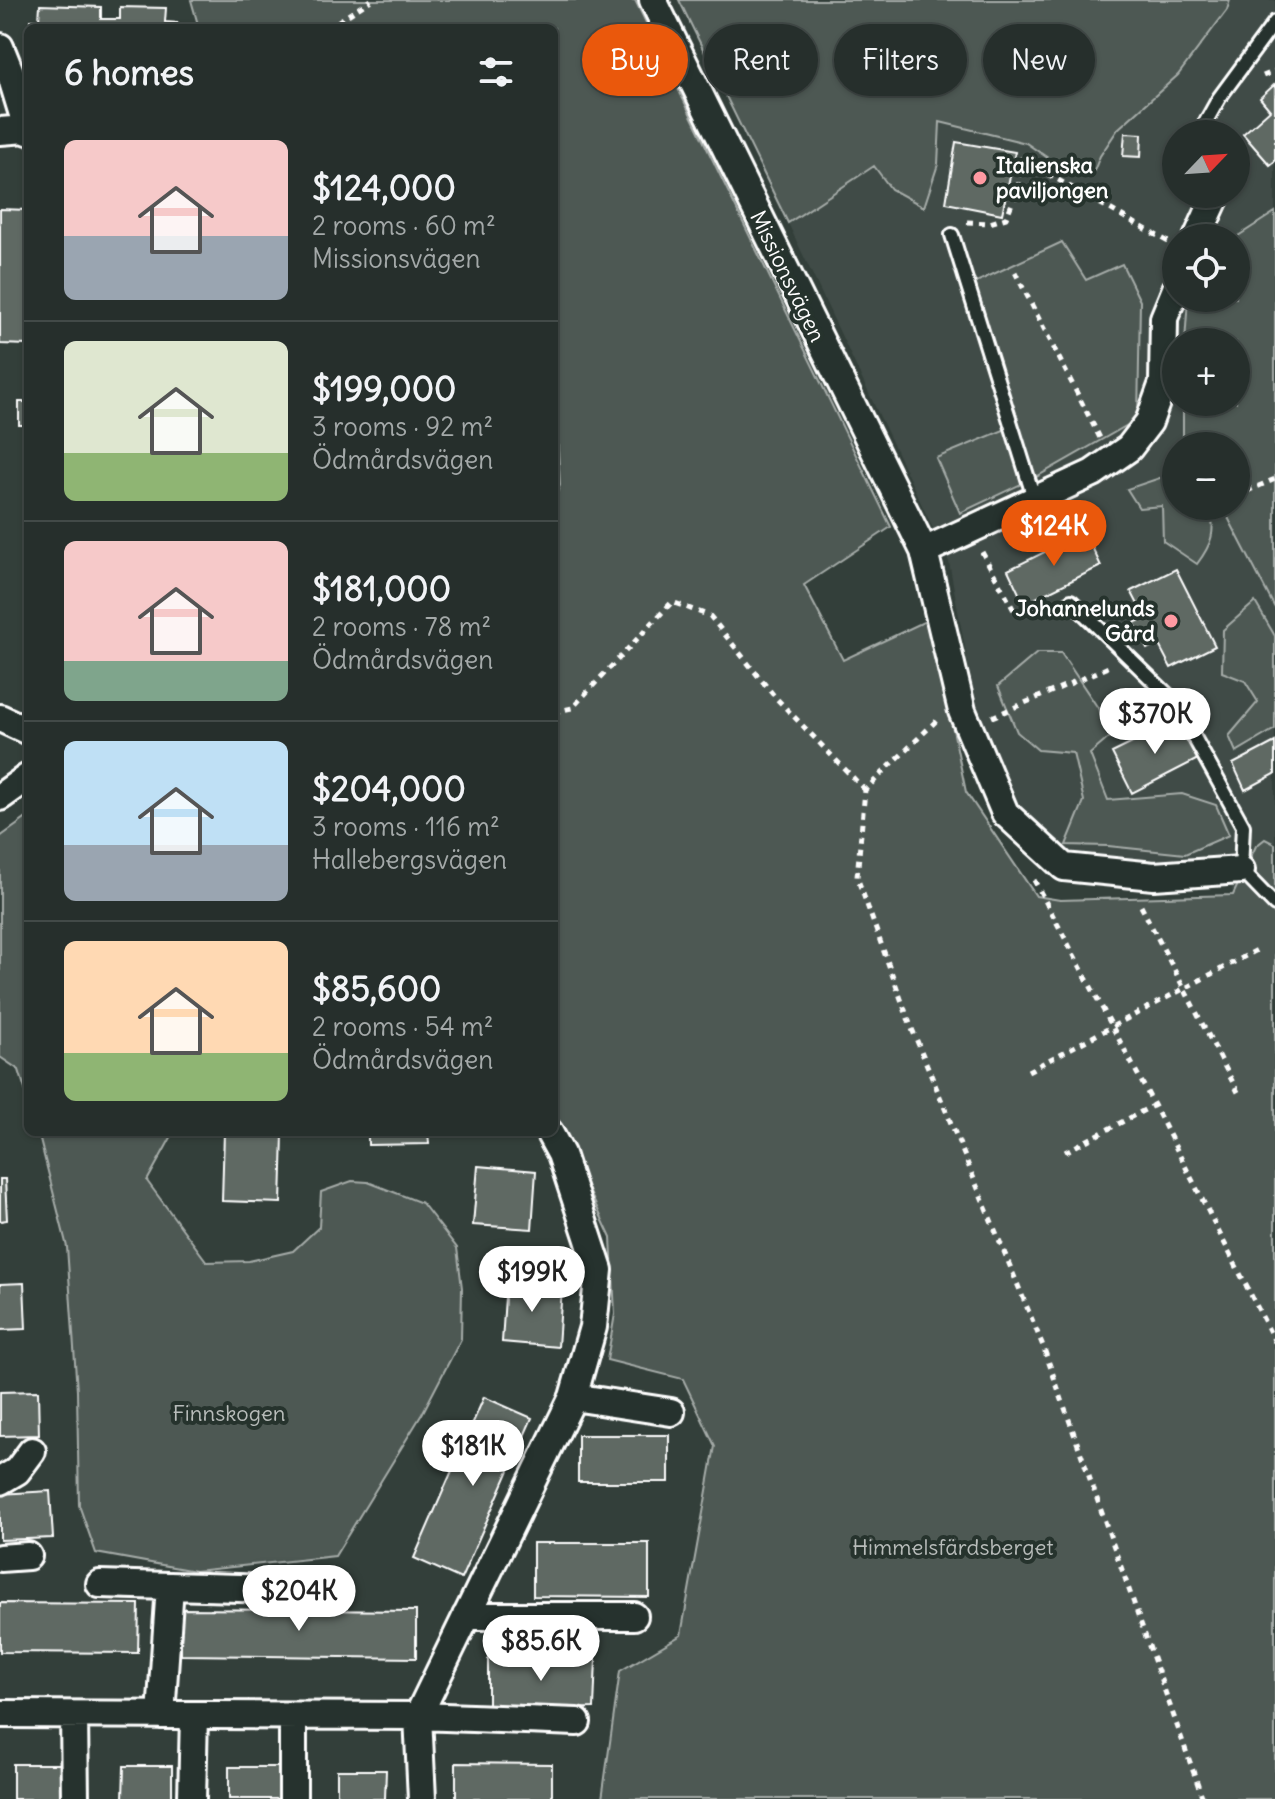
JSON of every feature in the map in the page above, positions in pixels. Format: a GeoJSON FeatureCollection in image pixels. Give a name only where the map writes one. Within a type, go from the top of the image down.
{"type":"FeatureCollection","features":[{"type":"Feature","properties":{"kind":"street","name":"Missionsvägen"},"geometry":{"type":"LineString","coordinates":[[653,0],[924,551],[965,719],[1005,813],[1064,867],[1154,876],[1241,870]]}},
{"type":"Feature","properties":{"kind":"street"},"geometry":{"type":"LineString","coordinates":[[0,47],[10,72],[18,130]]}},
{"type":"Feature","properties":{"kind":"street"},"geometry":{"type":"LineString","coordinates":[[924,551],[1093,473],[1129,448],[1149,422],[1163,383],[1166,312]]}},
{"type":"Feature","properties":{"kind":"street"},"geometry":{"type":"LineString","coordinates":[[0,718],[24,729]]}},
{"type":"Feature","properties":{"kind":"street"},"geometry":{"type":"LineString","coordinates":[[0,797],[24,780]]}},
{"type":"Feature","properties":{"kind":"street"},"geometry":{"type":"LineString","coordinates":[[422,1799],[418,1716],[573,1397],[593,1327],[599,1270],[561,1154],[551,1136]]}},
{"type":"Feature","properties":{"kind":"street"},"geometry":{"type":"LineString","coordinates":[[573,1397],[671,1412]]}},
{"type":"Feature","properties":{"kind":"street"},"geometry":{"type":"LineString","coordinates":[[0,1481],[17,1471],[32,1451]]}},
{"type":"Feature","properties":{"kind":"street"},"geometry":{"type":"LineString","coordinates":[[0,1558],[28,1556]]}},
{"type":"Feature","properties":{"kind":"street"},"geometry":{"type":"LineString","coordinates":[[100,1584],[305,1590]]}},
{"type":"Feature","properties":{"kind":"street"},"geometry":{"type":"LineString","coordinates":[[161,1715],[170,1586]]}},
{"type":"Feature","properties":{"kind":"street"},"geometry":{"type":"LineString","coordinates":[[466,1616],[634,1616]]}},
{"type":"Feature","properties":{"kind":"street"},"geometry":{"type":"LineString","coordinates":[[0,1714],[418,1716],[577,1722]]}},
{"type":"Feature","properties":{"kind":"street"},"geometry":{"type":"LineString","coordinates":[[74,1715],[75,1799]]}},
{"type":"Feature","properties":{"kind":"street"},"geometry":{"type":"LineString","coordinates":[[192,1799],[194,1715]]}},
{"type":"Feature","properties":{"kind":"street"},"geometry":{"type":"LineString","coordinates":[[293,1716],[293,1799]]}},
{"type":"Feature","properties":{"kind":"lane"},"geometry":{"type":"LineString","coordinates":[[1207,120],[1219,98],[1275,22]]}},
{"type":"Feature","properties":{"kind":"lane"},"geometry":{"type":"LineString","coordinates":[[952,235],[1035,501]]}},
{"type":"Feature","properties":{"kind":"lane"},"geometry":{"type":"LineString","coordinates":[[1071,601],[1174,701],[1243,826],[1241,870],[1275,905]]}},
{"type":"Feature","properties":{"kind":"path"},"geometry":{"type":"LineString","coordinates":[[334,24],[371,0]]}},
{"type":"Feature","properties":{"kind":"path"},"geometry":{"type":"LineString","coordinates":[[952,235],[958,219],[974,224],[1006,218],[1018,189],[1021,159],[1162,238]]}},
{"type":"Feature","properties":{"kind":"path"},"geometry":{"type":"LineString","coordinates":[[1015,272],[1112,460]]}},
{"type":"Feature","properties":{"kind":"path"},"geometry":{"type":"LineString","coordinates":[[1250,490],[1275,479]]}},
{"type":"Feature","properties":{"kind":"path"},"geometry":{"type":"LineString","coordinates":[[970,530],[1016,614],[1071,601]]}},
{"type":"Feature","properties":{"kind":"path"},"geometry":{"type":"LineString","coordinates":[[558,711],[572,708],[672,602],[710,616],[775,697],[865,790]]}},
{"type":"Feature","properties":{"kind":"path"},"geometry":{"type":"LineString","coordinates":[[1129,659],[965,719],[937,720],[865,790],[857,877],[910,1024],[1043,1346],[1203,1799]]}},
{"type":"Feature","properties":{"kind":"path"},"geometry":{"type":"LineString","coordinates":[[1033,876],[1275,1342]]}},
{"type":"Feature","properties":{"kind":"path"},"geometry":{"type":"LineString","coordinates":[[1141,906],[1240,1096]]}},
{"type":"Feature","properties":{"kind":"path"},"geometry":{"type":"LineString","coordinates":[[1028,1071],[1257,950]]}},
{"type":"Feature","properties":{"kind":"path"},"geometry":{"type":"LineString","coordinates":[[1065,1152],[1154,1105]]}},
{"type":"Feature","properties":{"kind":"shaded area"},"geometry":{"type":"Polygon","coordinates":[[[1230,0],[1275,0],[1275,212],[1250,228],[1250,224],[1162,224],[1162,312],[1187,312],[1186,328],[1162,328],[1162,416],[1183,416],[1183,432],[1162,432],[1162,477],[1127,488],[1162,506],[1162,520],[1229,520],[1275,608],[1275,844],[1265,839],[1256,846],[1233,895],[1227,859],[1160,866],[1073,858],[1014,807],[976,707],[949,562],[788,223],[874,166],[891,189],[938,164],[939,122],[1026,143],[1061,167],[1092,176],[1100,156],[1118,129],[1178,75],[1227,10],[1230,0]]]}},
{"type":"Feature","properties":{"kind":"green space","name":"Himmelsfärdsberget"},"geometry":{"type":"Polygon","coordinates":[[[191,0],[635,0],[647,24],[582,24],[582,96],[682,96],[891,527],[804,585],[843,660],[930,619],[966,792],[1036,896],[1060,900],[1233,895],[1256,846],[1265,839],[1275,844],[1275,1799],[602,1799],[620,1671],[681,1635],[715,1446],[683,1379],[607,1360],[615,1314],[611,1238],[558,1124],[558,24],[198,24],[191,0]]]}},
{"type":"Feature","properties":{"kind":"green space"},"geometry":{"type":"Polygon","coordinates":[[[679,0],[1230,0],[1227,10],[1178,75],[1118,129],[1100,156],[1092,176],[1061,167],[1026,143],[940,122],[938,164],[924,207],[891,189],[874,166],[788,223],[726,96],[818,96],[818,24],[704,24],[704,51],[679,0]]]}},
{"type":"Feature","properties":{"kind":"green space"},"geometry":{"type":"Polygon","coordinates":[[[1275,212],[1275,608],[1229,520],[1250,520],[1250,432],[1183,432],[1183,416],[1250,416],[1250,328],[1186,328],[1187,312],[1250,312],[1250,228],[1275,212]]]}},
{"type":"Feature","properties":{"kind":"green space"},"geometry":{"type":"Polygon","coordinates":[[[1062,242],[1086,280],[1122,264],[1140,301],[1138,419],[1036,477],[960,513],[936,458],[1016,425],[974,283],[1062,242]]]}},
{"type":"Feature","properties":{"kind":"green space"},"geometry":{"type":"Polygon","coordinates":[[[1162,477],[1162,506],[1139,508],[1127,489],[1162,477]]]}},
{"type":"Feature","properties":{"kind":"green space"},"geometry":{"type":"Polygon","coordinates":[[[1162,520],[1212,520],[1211,537],[1197,564],[1163,541],[1162,520]]]}},
{"type":"Feature","properties":{"kind":"green space"},"geometry":{"type":"Polygon","coordinates":[[[1255,602],[1275,636],[1275,729],[1236,752],[1229,736],[1258,702],[1245,681],[1222,672],[1223,630],[1255,602]]]}},
{"type":"Feature","properties":{"kind":"green space"},"geometry":{"type":"Polygon","coordinates":[[[1037,653],[1061,653],[1098,708],[1110,737],[1090,754],[1108,800],[1182,794],[1216,805],[1229,835],[1185,854],[1066,845],[1084,801],[1073,753],[1038,750],[1017,732],[998,686],[1037,653]]]}},
{"type":"Feature","properties":{"kind":"green space"},"geometry":{"type":"Polygon","coordinates":[[[24,820],[24,1086],[19,1070],[0,1057],[0,837],[24,820]]]}},
{"type":"Feature","properties":{"kind":"green space","name":"Finnskogen"},"geometry":{"type":"Polygon","coordinates":[[[39,1136],[172,1136],[147,1181],[207,1262],[249,1261],[293,1251],[319,1227],[321,1192],[352,1181],[368,1182],[422,1203],[457,1248],[462,1288],[461,1339],[422,1414],[335,1556],[195,1571],[96,1553],[79,1505],[77,1391],[67,1247],[39,1136]]]}},
{"type":"Feature","properties":{"kind":"building"},"geometry":{"type":"Polygon","coordinates":[[[40,5],[101,7],[101,19],[120,19],[120,7],[166,8],[165,22],[178,24],[30,24],[30,20],[39,20],[40,5]]]}},
{"type":"Feature","properties":{"kind":"building"},"geometry":{"type":"Polygon","coordinates":[[[1275,84],[1275,161],[1270,165],[1250,142],[1250,128],[1270,110],[1260,98],[1275,84]]]}},
{"type":"Feature","properties":{"kind":"building"},"geometry":{"type":"Polygon","coordinates":[[[1125,133],[1142,134],[1141,157],[1123,156],[1125,133]]]}},
{"type":"Feature","properties":{"kind":"building","name":"Italienska paviljongen"},"geometry":{"type":"Polygon","coordinates":[[[956,142],[1015,152],[1002,214],[946,203],[956,142]]]}},
{"type":"Feature","properties":{"kind":"building"},"geometry":{"type":"Polygon","coordinates":[[[0,209],[24,210],[24,345],[0,344],[0,209]]]}},
{"type":"Feature","properties":{"kind":"building"},"geometry":{"type":"Polygon","coordinates":[[[19,402],[24,402],[24,425],[19,425],[19,402]]]}},
{"type":"Feature","properties":{"kind":"building"},"geometry":{"type":"Polygon","coordinates":[[[1085,532],[1101,566],[1024,604],[1008,570],[1085,532]]]}},
{"type":"Feature","properties":{"kind":"building","name":"Johannelunds Gård"},"geometry":{"type":"Polygon","coordinates":[[[1176,569],[1215,646],[1171,668],[1158,643],[1147,649],[1134,623],[1145,618],[1131,591],[1176,569]]]}},
{"type":"Feature","properties":{"kind":"building"},"geometry":{"type":"Polygon","coordinates":[[[1179,720],[1198,759],[1132,793],[1112,753],[1179,720]]]}},
{"type":"Feature","properties":{"kind":"building"},"geometry":{"type":"Polygon","coordinates":[[[1275,742],[1275,774],[1245,790],[1233,764],[1275,742]]]}},
{"type":"Feature","properties":{"kind":"building"},"geometry":{"type":"Polygon","coordinates":[[[224,1136],[283,1136],[281,1203],[222,1201],[224,1136]]]}},
{"type":"Feature","properties":{"kind":"building"},"geometry":{"type":"Polygon","coordinates":[[[368,1136],[428,1136],[429,1144],[368,1145],[368,1136]]]}},
{"type":"Feature","properties":{"kind":"building"},"geometry":{"type":"Polygon","coordinates":[[[478,1166],[536,1171],[532,1229],[473,1225],[478,1166]]]}},
{"type":"Feature","properties":{"kind":"building"},"geometry":{"type":"Polygon","coordinates":[[[0,1179],[5,1179],[7,1220],[0,1221],[0,1179]]]}},
{"type":"Feature","properties":{"kind":"building"},"geometry":{"type":"Polygon","coordinates":[[[506,1282],[562,1287],[558,1347],[502,1342],[506,1282]]]}},
{"type":"Feature","properties":{"kind":"building"},"geometry":{"type":"Polygon","coordinates":[[[24,1283],[26,1329],[0,1330],[0,1284],[24,1283]]]}},
{"type":"Feature","properties":{"kind":"building"},"geometry":{"type":"Polygon","coordinates":[[[38,1391],[39,1435],[0,1436],[0,1392],[38,1391]]]}},
{"type":"Feature","properties":{"kind":"building"},"geometry":{"type":"Polygon","coordinates":[[[484,1397],[532,1418],[461,1579],[414,1558],[484,1397]]]}},
{"type":"Feature","properties":{"kind":"building"},"geometry":{"type":"Polygon","coordinates":[[[578,1435],[669,1435],[669,1482],[578,1482],[578,1435]]]}},
{"type":"Feature","properties":{"kind":"building"},"geometry":{"type":"Polygon","coordinates":[[[50,1491],[53,1538],[0,1540],[0,1494],[50,1491]]]}},
{"type":"Feature","properties":{"kind":"building"},"geometry":{"type":"Polygon","coordinates":[[[533,1543],[649,1543],[649,1597],[533,1596],[533,1543]]]}},
{"type":"Feature","properties":{"kind":"building"},"geometry":{"type":"Polygon","coordinates":[[[0,1603],[139,1604],[138,1653],[0,1652],[0,1603]]]}},
{"type":"Feature","properties":{"kind":"building"},"geometry":{"type":"Polygon","coordinates":[[[181,1609],[416,1611],[416,1658],[181,1655],[181,1609]]]}},
{"type":"Feature","properties":{"kind":"building"},"geometry":{"type":"Polygon","coordinates":[[[488,1656],[596,1659],[594,1708],[488,1709],[488,1656]]]}},
{"type":"Feature","properties":{"kind":"building"},"geometry":{"type":"Polygon","coordinates":[[[456,1763],[552,1764],[552,1799],[456,1799],[456,1763]]]}},
{"type":"Feature","properties":{"kind":"building"},"geometry":{"type":"Polygon","coordinates":[[[13,1764],[61,1764],[61,1799],[13,1799],[13,1764]]]}},
{"type":"Feature","properties":{"kind":"building"},"geometry":{"type":"Polygon","coordinates":[[[124,1766],[172,1766],[172,1799],[123,1799],[124,1766]]]}},
{"type":"Feature","properties":{"kind":"building"},"geometry":{"type":"Polygon","coordinates":[[[229,1767],[278,1767],[278,1799],[229,1799],[229,1767]]]}},
{"type":"Feature","properties":{"kind":"building"},"geometry":{"type":"Polygon","coordinates":[[[337,1770],[386,1770],[385,1799],[337,1799],[337,1770]]]}},
{"type":"Feature","properties":{"kind":"place","name":"Italienska paviljongen"},"geometry":{"type":"Point","coordinates":[980,178]}},
{"type":"Feature","properties":{"kind":"place","name":"Johannelunds Gård"},"geometry":{"type":"Point","coordinates":[1171,621]}}]}
